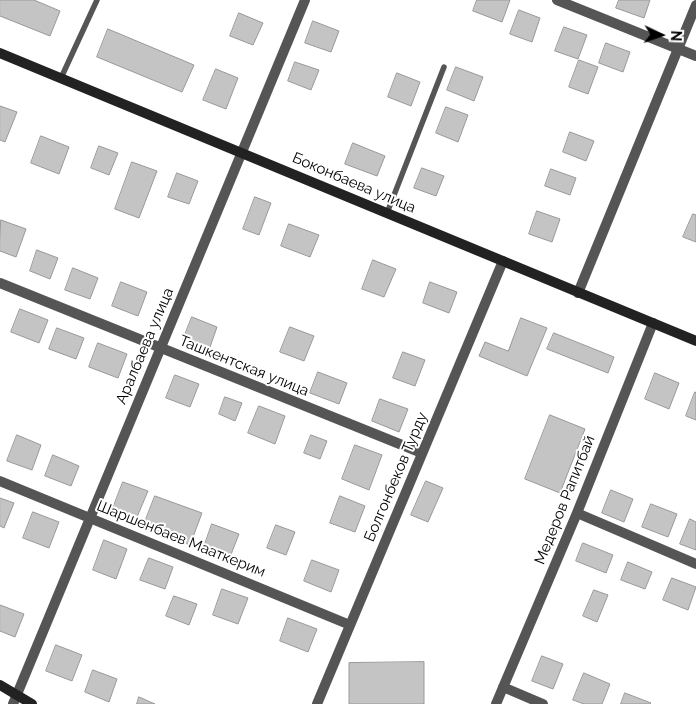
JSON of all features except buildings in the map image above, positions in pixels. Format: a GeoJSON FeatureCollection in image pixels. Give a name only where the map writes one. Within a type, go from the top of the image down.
{"type":"FeatureCollection","features":[{"type":"Feature","properties":{"kind":"street","name":"Аралбаева улица"},"geometry":{"type":"LineString","coordinates":[[15,700],[306,0]]}},
{"type":"Feature","properties":{"kind":"street"},"geometry":{"type":"LineString","coordinates":[[557,0],[696,56]]}},
{"type":"Feature","properties":{"kind":"street"},"geometry":{"type":"LineString","coordinates":[[578,292],[696,5]]}},
{"type":"Feature","properties":{"kind":"street","name":"Боконбаева улица"},"geometry":{"type":"LineString","coordinates":[[0,53],[696,341]]}},
{"type":"Feature","properties":{"kind":"street","name":"Болгонбеков Турду"},"geometry":{"type":"LineString","coordinates":[[317,704],[503,261]]}},
{"type":"Feature","properties":{"kind":"street","name":"Ташкентская улица"},"geometry":{"type":"LineString","coordinates":[[0,283],[422,453]]}},
{"type":"Feature","properties":{"kind":"street","name":"Медеров Рапитбай"},"geometry":{"type":"LineString","coordinates":[[496,704],[653,323]]}},
{"type":"Feature","properties":{"kind":"street","name":"Шаршенбаев Мааткерим"},"geometry":{"type":"LineString","coordinates":[[0,481],[350,625]]}},
{"type":"Feature","properties":{"kind":"street"},"geometry":{"type":"LineString","coordinates":[[576,513],[696,564]]}},
{"type":"Feature","properties":{"kind":"street"},"geometry":{"type":"LineString","coordinates":[[0,685],[15,700],[32,704]]}},
{"type":"Feature","properties":{"kind":"street"},"geometry":{"type":"LineString","coordinates":[[503,687],[543,704]]}},
{"type":"Feature","properties":{"kind":"lane"},"geometry":{"type":"LineString","coordinates":[[61,78],[97,0]]}},
{"type":"Feature","properties":{"kind":"lane"},"geometry":{"type":"LineString","coordinates":[[387,213],[444,68]]}}]}
